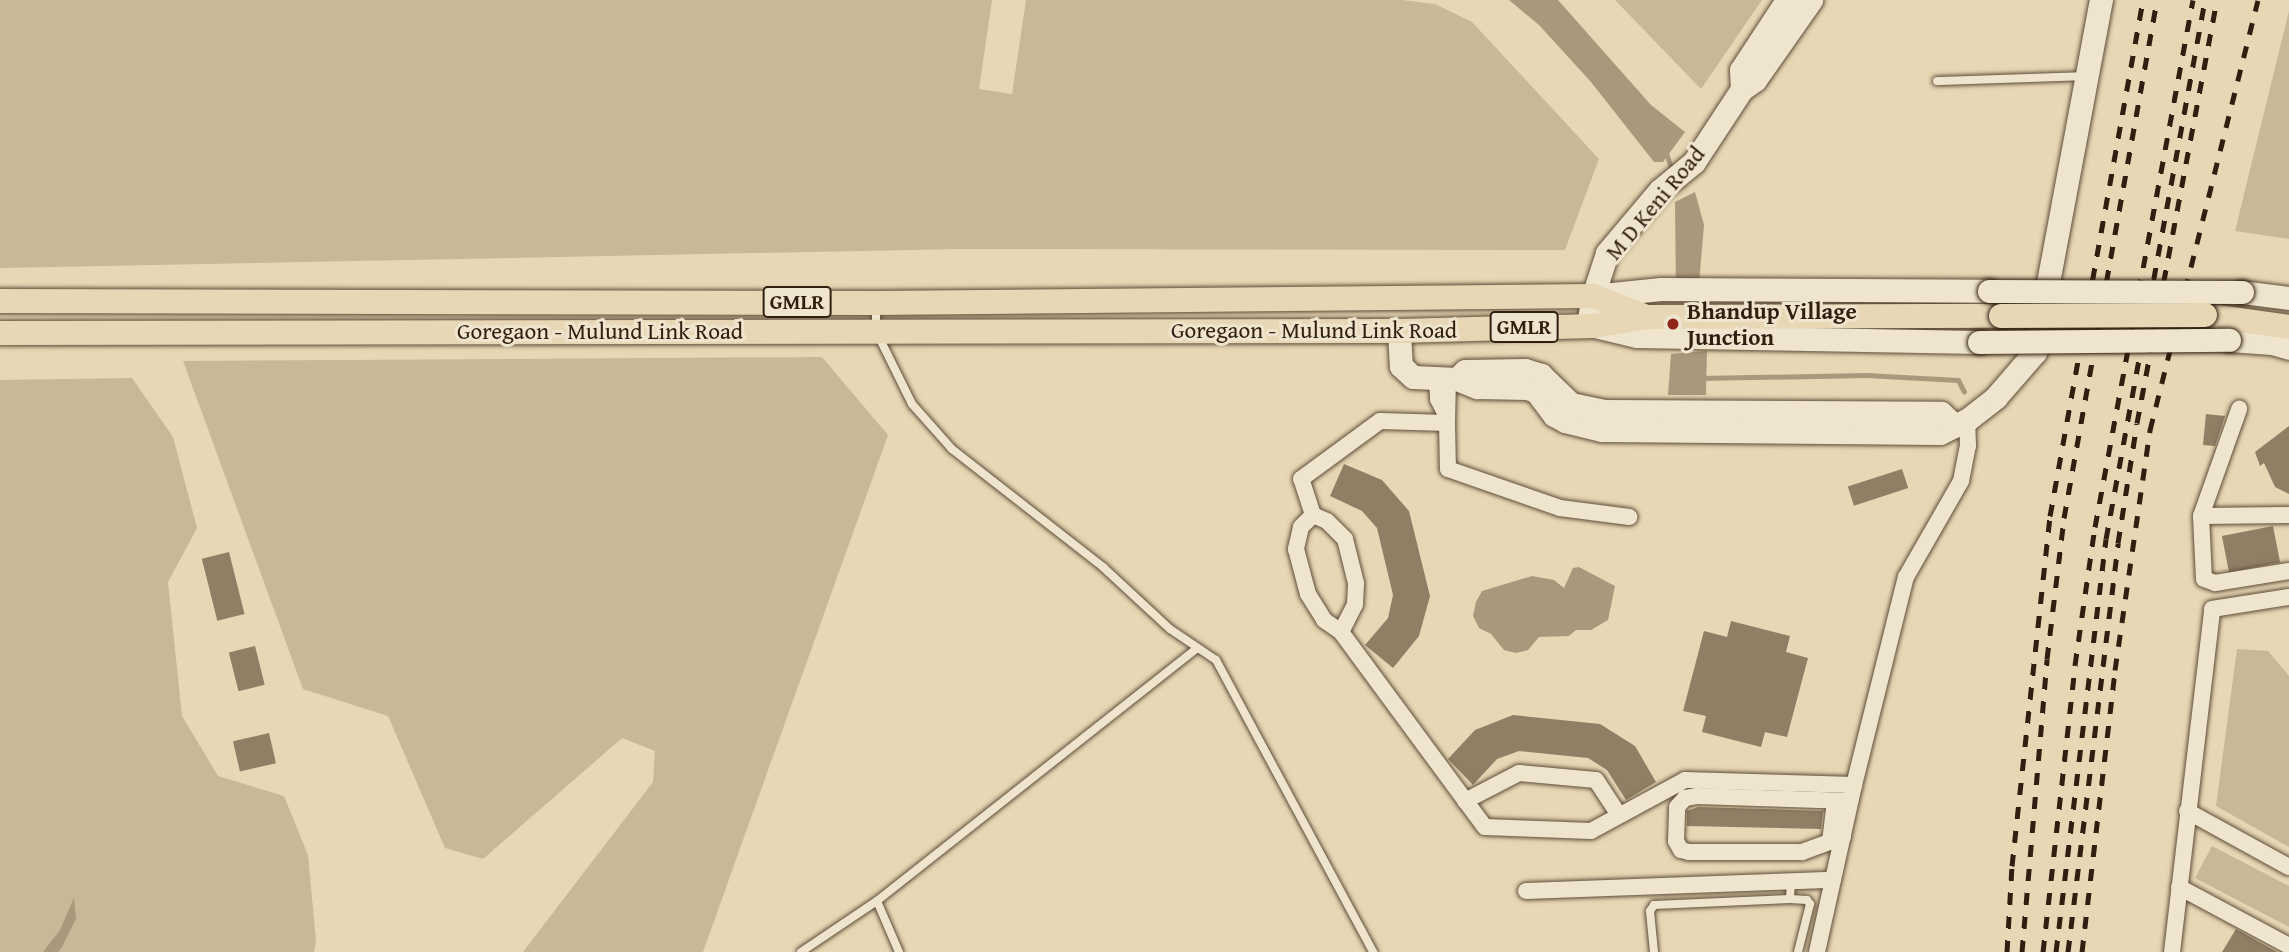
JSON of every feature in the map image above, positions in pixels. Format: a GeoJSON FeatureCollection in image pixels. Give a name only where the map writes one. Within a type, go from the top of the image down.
{"type":"FeatureCollection","features":[{"type":"Feature","properties":{"kind":"main road","name":"Goregaon - Mulund Link Road"},"geometry":{"type":"LineString","coordinates":[[0,301],[876,303],[1593,296],[1660,324]]}},
{"type":"Feature","properties":{"kind":"main road"},"geometry":{"type":"LineString","coordinates":[[1660,324],[1712,328],[2001,316],[2205,315],[2289,327]]}},
{"type":"Feature","properties":{"kind":"main road","name":"Goregaon - Mulund Link Road"},"geometry":{"type":"LineString","coordinates":[[0,333],[1399,331],[1660,324]]}},
{"type":"Feature","properties":{"kind":"street","name":"M D Keni Road"},"geometry":{"type":"LineString","coordinates":[[1742,89],[1741,70],[1787,0]]}},
{"type":"Feature","properties":{"kind":"street","name":"M D Keni Road"},"geometry":{"type":"LineString","coordinates":[[1591,326],[1593,296],[1607,253],[1660,190],[1694,162],[1742,89],[1755,80],[1811,0]]}},
{"type":"Feature","properties":{"kind":"street"},"geometry":{"type":"LineString","coordinates":[[1399,331],[1401,366],[1413,377],[1447,379],[1465,385],[1485,379],[1527,388],[1540,384],[1554,415],[1568,413],[1602,421],[1940,433],[1996,397],[2035,352],[2101,0]]}},
{"type":"Feature","properties":{"kind":"street"},"geometry":{"type":"LineString","coordinates":[[1593,296],[1661,289],[2242,292],[2289,298]]}},
{"type":"Feature","properties":{"kind":"street"},"geometry":{"type":"LineString","coordinates":[[1712,328],[1979,342],[2230,340],[2289,348]]}},
{"type":"Feature","properties":{"kind":"street"},"geometry":{"type":"LineString","coordinates":[[1447,379],[1450,399],[1447,419],[1448,469],[1560,508],[1629,517]]}},
{"type":"Feature","properties":{"kind":"street"},"geometry":{"type":"LineString","coordinates":[[2239,409],[2201,516],[2204,579],[2215,583],[2289,571]]}},
{"type":"Feature","properties":{"kind":"street"},"geometry":{"type":"LineString","coordinates":[[1312,515],[1301,479],[1380,421],[1447,419]]}},
{"type":"Feature","properties":{"kind":"street"},"geometry":{"type":"LineString","coordinates":[[1817,952],[1833,880],[1836,839],[1846,796],[1906,577],[1961,481],[1968,446],[1960,422]]}},
{"type":"Feature","properties":{"kind":"street"},"geometry":{"type":"LineString","coordinates":[[1312,515],[1301,527],[1296,549],[1300,573],[1308,594],[1324,620],[1341,632],[1485,828],[1591,831],[1685,780],[1846,796]]}},
{"type":"Feature","properties":{"kind":"street"},"geometry":{"type":"LineString","coordinates":[[1312,515],[1327,521],[1345,539],[1353,572],[1355,604],[1341,632]]}},
{"type":"Feature","properties":{"kind":"street"},"geometry":{"type":"LineString","coordinates":[[2201,516],[2289,515]]}},
{"type":"Feature","properties":{"kind":"street"},"geometry":{"type":"LineString","coordinates":[[2172,952],[2213,609],[2289,597]]}},
{"type":"Feature","properties":{"kind":"street"},"geometry":{"type":"LineString","coordinates":[[1465,801],[1519,774],[1596,780],[1619,815]]}},
{"type":"Feature","properties":{"kind":"street"},"geometry":{"type":"LineString","coordinates":[[1836,839],[1802,852],[1689,852],[1681,850],[1676,841],[1677,807],[1685,798],[1697,796],[1846,796]]}},
{"type":"Feature","properties":{"kind":"street"},"geometry":{"type":"LineString","coordinates":[[2187,811],[2289,867]]}},
{"type":"Feature","properties":{"kind":"street"},"geometry":{"type":"LineString","coordinates":[[1526,891],[1833,880]]}},
{"type":"Feature","properties":{"kind":"street"},"geometry":{"type":"LineString","coordinates":[[2179,887],[2289,946]]}},
{"type":"Feature","properties":{"kind":"lane"},"geometry":{"type":"LineString","coordinates":[[1937,81],[2087,76]]}},
{"type":"Feature","properties":{"kind":"lane"},"geometry":{"type":"LineString","coordinates":[[876,303],[877,331],[912,404],[952,449],[1103,567],[1170,629],[1216,660],[1373,952]]}},
{"type":"Feature","properties":{"kind":"lane"},"geometry":{"type":"LineString","coordinates":[[801,952],[877,901],[1198,648]]}},
{"type":"Feature","properties":{"kind":"lane"},"geometry":{"type":"LineString","coordinates":[[1790,899],[1791,882]]}},
{"type":"Feature","properties":{"kind":"lane"},"geometry":{"type":"LineString","coordinates":[[1677,886],[1678,904]]}},
{"type":"Feature","properties":{"kind":"lane"},"geometry":{"type":"LineString","coordinates":[[1654,952],[1650,911],[1654,905],[1790,899],[1807,901],[1810,904],[1798,952]]}},
{"type":"Feature","properties":{"kind":"lane"},"geometry":{"type":"LineString","coordinates":[[877,901],[899,952]]}},
{"type":"Feature","properties":{"kind":"shaded area"},"geometry":{"type":"Polygon","coordinates":[[[0,0],[992,0],[979,89],[1012,94],[1026,0],[1402,0],[1435,4],[1472,22],[1599,159],[1565,250],[958,249],[0,268],[0,0]]]}},
{"type":"Feature","properties":{"kind":"shaded area"},"geometry":{"type":"Polygon","coordinates":[[[1509,0],[1558,0],[1651,105],[1685,132],[1663,162],[1654,162],[1591,82],[1539,25],[1509,0]]]}},
{"type":"Feature","properties":{"kind":"shaded area"},"geometry":{"type":"Polygon","coordinates":[[[1615,0],[1762,0],[1701,89],[1615,0]]]}},
{"type":"Feature","properties":{"kind":"shaded area"},"geometry":{"type":"Polygon","coordinates":[[[2289,11],[2289,239],[2235,231],[2289,11]]]}},
{"type":"Feature","properties":{"kind":"shaded area"},"geometry":{"type":"Polygon","coordinates":[[[1695,192],[1704,225],[1698,295],[1676,295],[1675,202],[1695,192]]]}},
{"type":"Feature","properties":{"kind":"shaded area"},"geometry":{"type":"Polygon","coordinates":[[[1707,351],[1706,395],[1668,395],[1671,354],[1707,351]]]}},
{"type":"Feature","properties":{"kind":"shaded area"},"geometry":{"type":"Polygon","coordinates":[[[822,357],[888,435],[703,952],[523,952],[653,782],[655,751],[622,738],[483,859],[445,848],[388,716],[303,689],[183,361],[822,357]]]}},
{"type":"Feature","properties":{"kind":"shaded area"},"geometry":{"type":"Polygon","coordinates":[[[132,378],[173,437],[197,528],[168,582],[182,716],[218,776],[284,796],[308,855],[316,941],[314,952],[0,952],[0,380],[132,378]]]}},
{"type":"Feature","properties":{"kind":"shaded area"},"geometry":{"type":"Polygon","coordinates":[[[1579,567],[1615,586],[1608,620],[1591,630],[1576,630],[1569,636],[1539,637],[1528,650],[1516,653],[1504,650],[1491,634],[1479,628],[1473,616],[1482,591],[1532,576],[1554,580],[1564,588],[1573,568],[1579,567]]]}},
{"type":"Feature","properties":{"kind":"shaded area"},"geometry":{"type":"Polygon","coordinates":[[[2237,649],[2268,651],[2289,676],[2289,847],[2216,806],[2237,649]]]}},
{"type":"Feature","properties":{"kind":"shaded area"},"geometry":{"type":"Polygon","coordinates":[[[2212,846],[2289,886],[2289,927],[2195,878],[2212,846]]]}},
{"type":"Feature","properties":{"kind":"shaded area"},"geometry":{"type":"Polygon","coordinates":[[[74,898],[76,919],[62,947],[58,952],[43,952],[60,930],[74,898]]]}},
{"type":"Feature","properties":{"kind":"building"},"geometry":{"type":"Polygon","coordinates":[[[2206,414],[2225,416],[2215,446],[2203,445],[2206,414]]]}},
{"type":"Feature","properties":{"kind":"building"},"geometry":{"type":"Polygon","coordinates":[[[2289,426],[2289,494],[2275,487],[2264,463],[2260,466],[2255,452],[2289,426]]]}},
{"type":"Feature","properties":{"kind":"building"},"geometry":{"type":"Polygon","coordinates":[[[1344,464],[1382,480],[1409,511],[1430,596],[1419,636],[1393,668],[1365,645],[1388,618],[1393,595],[1377,528],[1362,511],[1330,496],[1344,464]]]}},
{"type":"Feature","properties":{"kind":"building"},"geometry":{"type":"Polygon","coordinates":[[[1902,469],[1908,488],[1854,506],[1848,487],[1902,469]]]}},
{"type":"Feature","properties":{"kind":"building"},"geometry":{"type":"Polygon","coordinates":[[[2273,526],[2280,562],[2229,572],[2222,536],[2273,526]]]}},
{"type":"Feature","properties":{"kind":"building"},"geometry":{"type":"Polygon","coordinates":[[[229,552],[244,614],[217,621],[202,559],[229,552]]]}},
{"type":"Feature","properties":{"kind":"building"},"geometry":{"type":"Polygon","coordinates":[[[1731,621],[1790,636],[1786,652],[1808,658],[1787,737],[1765,732],[1761,747],[1702,732],[1706,716],[1683,711],[1704,631],[1727,637],[1731,621]]]}},
{"type":"Feature","properties":{"kind":"building"},"geometry":{"type":"Polygon","coordinates":[[[255,646],[265,685],[238,691],[229,653],[255,646]]]}},
{"type":"Feature","properties":{"kind":"building"},"geometry":{"type":"Polygon","coordinates":[[[1513,715],[1600,724],[1635,746],[1656,782],[1626,800],[1607,770],[1588,758],[1519,751],[1497,759],[1473,785],[1448,759],[1475,730],[1513,715]]]}},
{"type":"Feature","properties":{"kind":"building"},"geometry":{"type":"Polygon","coordinates":[[[269,733],[276,763],[240,772],[233,741],[269,733]]]}},
{"type":"Feature","properties":{"kind":"building"},"geometry":{"type":"Polygon","coordinates":[[[1698,807],[1823,811],[1821,829],[1687,826],[1687,811],[1698,807]]]}},
{"type":"Feature","properties":{"kind":"building"},"geometry":{"type":"Polygon","coordinates":[[[2236,929],[2259,942],[2277,952],[2222,952],[2236,929]]]}},
{"type":"Feature","properties":{"kind":"waterway"},"geometry":{"type":"LineString","coordinates":[[1666,153],[1673,173]]}},
{"type":"Feature","properties":{"kind":"waterway"},"geometry":{"type":"LineString","coordinates":[[1699,378],[1866,375],[1958,380],[1964,392]]}},
{"type":"Feature","properties":{"kind":"railway"},"geometry":{"type":"LineString","coordinates":[[2007,952],[2012,866],[2050,516],[2143,0]]}},
{"type":"Feature","properties":{"kind":"railway"},"geometry":{"type":"LineString","coordinates":[[2022,952],[2047,659],[2064,518],[2157,0]]}},
{"type":"Feature","properties":{"kind":"railway"},"geometry":{"type":"LineString","coordinates":[[2043,952],[2075,665],[2095,527],[2193,0]]}},
{"type":"Feature","properties":{"kind":"railway"},"geometry":{"type":"LineString","coordinates":[[2056,952],[2106,539],[2205,0]]}},
{"type":"Feature","properties":{"kind":"railway"},"geometry":{"type":"LineString","coordinates":[[2068,952],[2118,543],[2137,423],[2217,0]]}},
{"type":"Feature","properties":{"kind":"railway"},"geometry":{"type":"LineString","coordinates":[[2082,952],[2115,670],[2150,430],[2258,0]]}},
{"type":"Feature","properties":{"kind":"place","name":"Bhandup Village Junction"},"geometry":{"type":"Point","coordinates":[1673,324]}}]}
